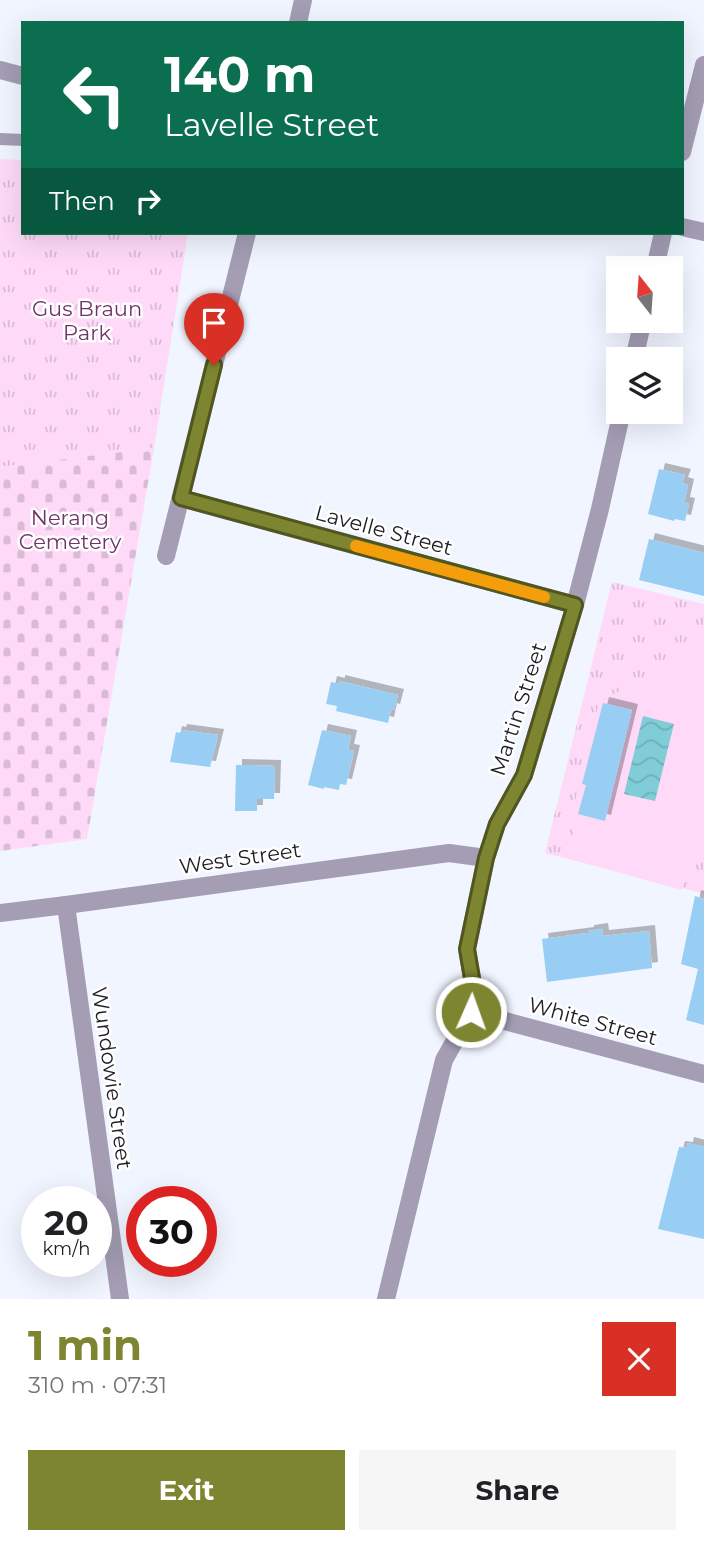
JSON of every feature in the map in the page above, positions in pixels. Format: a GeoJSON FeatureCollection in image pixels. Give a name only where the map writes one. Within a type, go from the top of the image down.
{"type":"FeatureCollection","features":[{"type":"Feature","properties":{"kind":"street"},"geometry":{"type":"LineString","coordinates":[[298,21],[303,0]]}},
{"type":"Feature","properties":{"kind":"street"},"geometry":{"type":"LineString","coordinates":[[684,144],[704,65]]}},
{"type":"Feature","properties":{"kind":"street"},"geometry":{"type":"LineString","coordinates":[[0,71],[21,76]]}},
{"type":"Feature","properties":{"kind":"street"},"geometry":{"type":"LineString","coordinates":[[684,227],[704,232]]}},
{"type":"Feature","properties":{"kind":"street"},"geometry":{"type":"LineString","coordinates":[[166,556],[247,235]]}},
{"type":"Feature","properties":{"kind":"street"},"geometry":{"type":"LineString","coordinates":[[658,256],[663,235]]}},
{"type":"Feature","properties":{"kind":"street","name":"Martin Street"},"geometry":{"type":"LineString","coordinates":[[386,1299],[444,1060],[471,1012],[473,984],[467,949],[486,858],[497,824],[524,775],[575,605],[619,424]]}},
{"type":"Feature","properties":{"kind":"street","name":"Lavelle Street"},"geometry":{"type":"LineString","coordinates":[[181,498],[575,605]]}},
{"type":"Feature","properties":{"kind":"street","name":"West Street"},"geometry":{"type":"LineString","coordinates":[[0,913],[449,853],[486,858]]}},
{"type":"Feature","properties":{"kind":"street","name":"Wundowie Street"},"geometry":{"type":"LineString","coordinates":[[66,905],[120,1299]]}},
{"type":"Feature","properties":{"kind":"street","name":"White Street"},"geometry":{"type":"LineString","coordinates":[[471,1012],[704,1074]]}},
{"type":"Feature","properties":{"kind":"lane"},"geometry":{"type":"LineString","coordinates":[[0,139],[21,139]]}},
{"type":"Feature","properties":{"kind":"green space","name":"Gus Braun Park"},"geometry":{"type":"Polygon","coordinates":[[[0,159],[21,160],[21,235],[188,235],[154,448],[0,467],[0,159]]]}},
{"type":"Feature","properties":{"kind":"green space","name":"Nerang Cemetery"},"geometry":{"type":"Polygon","coordinates":[[[154,448],[87,839],[0,851],[0,467],[154,448]]]}},
{"type":"Feature","properties":{"kind":"green space"},"geometry":{"type":"Polygon","coordinates":[[[612,582],[704,604],[704,894],[545,853],[612,582]]]}},
{"type":"Feature","properties":{"kind":"green space"},"geometry":{"type":"Polygon","coordinates":[[[704,644],[704,835],[698,860],[688,859],[681,890],[568,858],[576,820],[572,813],[599,702],[704,644]]]}},
{"type":"Feature","properties":{"kind":"water"},"geometry":{"type":"Polygon","coordinates":[[[643,716],[674,724],[655,801],[624,794],[643,716]]]}},
{"type":"Feature","properties":{"kind":"building"},"geometry":{"type":"Polygon","coordinates":[[[659,469],[685,475],[682,483],[688,485],[684,503],[689,504],[685,521],[648,514],[659,469]]]}},
{"type":"Feature","properties":{"kind":"building"},"geometry":{"type":"Polygon","coordinates":[[[649,539],[704,553],[704,596],[639,580],[649,539]]]}},
{"type":"Feature","properties":{"kind":"building"},"geometry":{"type":"Polygon","coordinates":[[[339,681],[398,695],[388,723],[336,711],[337,706],[326,704],[331,682],[339,684],[339,681]]]}},
{"type":"Feature","properties":{"kind":"building"},"geometry":{"type":"Polygon","coordinates":[[[603,703],[632,710],[605,821],[578,814],[586,785],[582,784],[603,703]]]}},
{"type":"Feature","properties":{"kind":"building"},"geometry":{"type":"Polygon","coordinates":[[[181,730],[218,735],[210,767],[170,762],[176,732],[180,733],[181,730]]]}},
{"type":"Feature","properties":{"kind":"building"},"geometry":{"type":"Polygon","coordinates":[[[322,730],[351,736],[348,750],[354,751],[346,785],[340,784],[339,790],[308,785],[322,730]]]}},
{"type":"Feature","properties":{"kind":"building"},"geometry":{"type":"Polygon","coordinates":[[[236,765],[275,766],[274,799],[257,799],[257,811],[235,811],[236,765]]]}},
{"type":"Feature","properties":{"kind":"building"},"geometry":{"type":"Polygon","coordinates":[[[695,896],[704,899],[704,1025],[686,1020],[698,969],[681,964],[695,896]]]}},
{"type":"Feature","properties":{"kind":"building"},"geometry":{"type":"Polygon","coordinates":[[[602,929],[603,936],[649,931],[652,968],[547,982],[542,939],[602,929]]]}},
{"type":"Feature","properties":{"kind":"building"},"geometry":{"type":"Polygon","coordinates":[[[688,1143],[704,1147],[704,1239],[658,1229],[679,1147],[687,1148],[688,1143]]]}},
{"type":"Feature","properties":{"kind":"slow traffic"},"geometry":{"type":"LineString","coordinates":[[356,546],[544,597]]}},
{"type":"Feature","properties":{"kind":"route"},"geometry":{"type":"LineString","coordinates":[[214,365],[181,498],[575,605],[524,775],[497,824],[486,858],[467,949],[473,984],[471,1012]]}}]}
